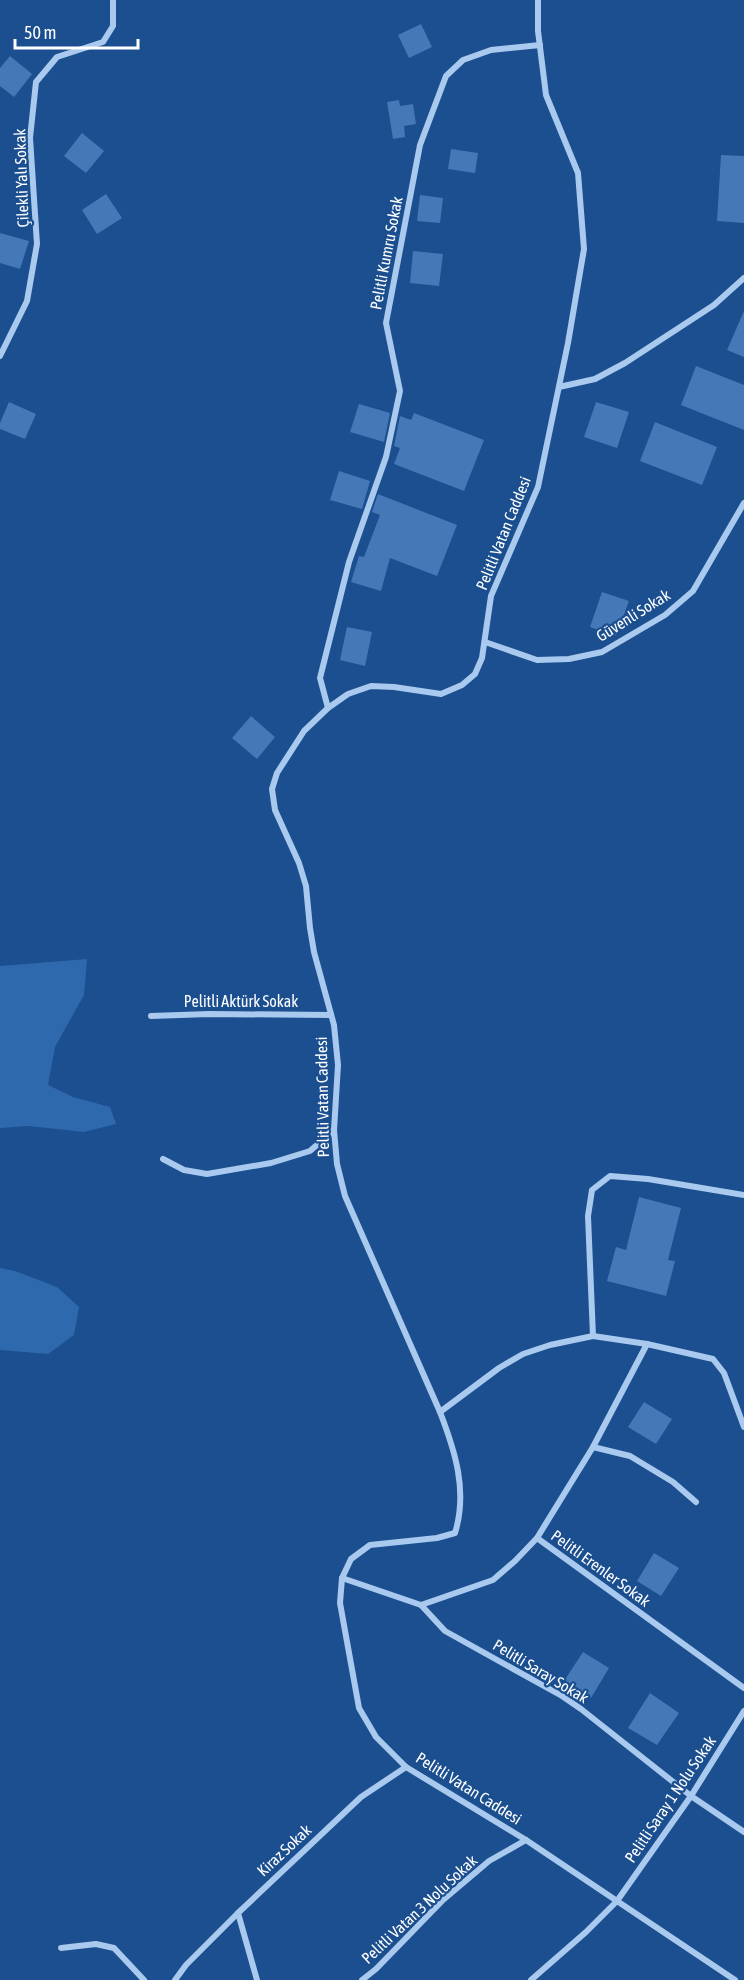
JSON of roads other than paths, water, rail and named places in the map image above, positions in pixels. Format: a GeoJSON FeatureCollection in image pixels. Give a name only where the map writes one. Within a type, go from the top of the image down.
{"type":"FeatureCollection","features":[{"type":"Feature","properties":{"kind":"street","name":"Çilekli Yalı Sokak"},"geometry":{"type":"LineString","coordinates":[[0,356],[27,301],[38,244],[30,138],[36,82],[57,57],[103,42],[113,26],[113,0]]}},
{"type":"Feature","properties":{"kind":"street","name":"Pelitli Vatan Caddesi"},"geometry":{"type":"LineString","coordinates":[[538,0],[546,95],[578,173],[584,249],[538,486],[490,596],[482,658],[475,674],[462,685],[441,694],[370,686],[348,694],[328,708],[304,731],[277,773],[272,789],[275,810],[299,863],[306,886],[314,952],[337,1046],[334,1130],[337,1164],[345,1196],[440,1412],[452,1442],[462,1486],[460,1517],[455,1533],[437,1538],[370,1545],[351,1559],[342,1578],[340,1603],[359,1708],[376,1737],[406,1767],[526,1840],[735,1980]]}},
{"type":"Feature","properties":{"kind":"street","name":"Pelitli Kumru Sokak"},"geometry":{"type":"LineString","coordinates":[[328,708],[320,678],[349,562],[386,457],[400,391],[386,324],[420,145],[446,75],[463,60],[491,50],[540,45]]}},
{"type":"Feature","properties":{"kind":"street"},"geometry":{"type":"LineString","coordinates":[[559,387],[595,379],[625,363],[714,305],[744,278]]}},
{"type":"Feature","properties":{"kind":"street","name":"Güvenli Sokak"},"geometry":{"type":"LineString","coordinates":[[485,642],[537,660],[569,659],[602,652],[665,615],[693,591],[744,503]]}},
{"type":"Feature","properties":{"kind":"street","name":"Pelitli Aktürk Sokak"},"geometry":{"type":"LineString","coordinates":[[151,1016],[331,1015]]}},
{"type":"Feature","properties":{"kind":"street"},"geometry":{"type":"LineString","coordinates":[[163,1159],[184,1170],[207,1174],[271,1163],[310,1151],[334,1130]]}},
{"type":"Feature","properties":{"kind":"street"},"geometry":{"type":"LineString","coordinates":[[593,1336],[588,1216],[592,1190],[610,1176],[648,1179],[744,1195]]}},
{"type":"Feature","properties":{"kind":"street"},"geometry":{"type":"LineString","coordinates":[[440,1412],[499,1368],[523,1354],[593,1336],[647,1344],[713,1359],[724,1373],[744,1427]]}},
{"type":"Feature","properties":{"kind":"street","name":"Pelitli Erenler Sokak"},"geometry":{"type":"LineString","coordinates":[[647,1344],[593,1447],[537,1538],[744,1688]]}},
{"type":"Feature","properties":{"kind":"street"},"geometry":{"type":"LineString","coordinates":[[593,1447],[630,1456],[673,1482],[696,1502]]}},
{"type":"Feature","properties":{"kind":"street"},"geometry":{"type":"LineString","coordinates":[[421,1605],[494,1580],[537,1538]]}},
{"type":"Feature","properties":{"kind":"street","name":"Pelitli Saray Sokak"},"geometry":{"type":"LineString","coordinates":[[342,1578],[421,1605],[445,1632],[572,1703],[691,1796],[744,1832]]}},
{"type":"Feature","properties":{"kind":"street","name":"Pelitli Saray 1 Nolu Sokak"},"geometry":{"type":"LineString","coordinates":[[617,1900],[691,1796],[744,1711]]}},
{"type":"Feature","properties":{"kind":"street","name":"Kiraz Sokak"},"geometry":{"type":"LineString","coordinates":[[175,1980],[186,1965],[238,1913],[361,1797],[406,1767]]}},
{"type":"Feature","properties":{"kind":"street","name":"Pelitli Vatan 3 Nolu Sokak"},"geometry":{"type":"LineString","coordinates":[[362,1980],[443,1900],[489,1861],[526,1840]]}},
{"type":"Feature","properties":{"kind":"street"},"geometry":{"type":"LineString","coordinates":[[531,1980],[586,1932],[617,1900]]}},
{"type":"Feature","properties":{"kind":"street"},"geometry":{"type":"LineString","coordinates":[[238,1913],[256,1980]]}},
{"type":"Feature","properties":{"kind":"street"},"geometry":{"type":"LineString","coordinates":[[61,1948],[96,1944],[114,1948],[144,1980]]}}]}
